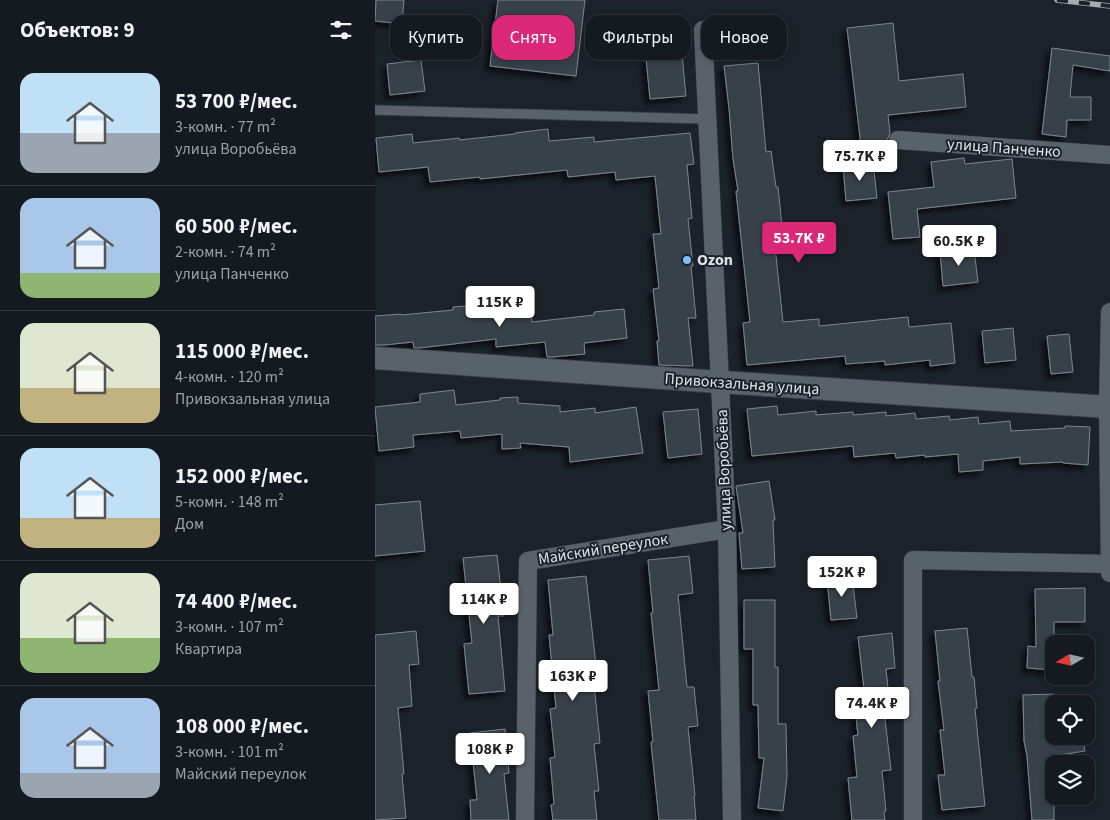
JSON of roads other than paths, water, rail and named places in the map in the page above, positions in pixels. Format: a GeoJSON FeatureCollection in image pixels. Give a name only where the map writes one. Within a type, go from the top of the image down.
{"type":"FeatureCollection","features":[{"type":"Feature","properties":{"kind":"street","name":"улица Воробьёва"},"geometry":{"type":"LineString","coordinates":[[704,60],[727,529],[732,820]]}},
{"type":"Feature","properties":{"kind":"street","name":"улица Панченко"},"geometry":{"type":"LineString","coordinates":[[898,140],[1110,155]]}},
{"type":"Feature","properties":{"kind":"street"},"geometry":{"type":"LineString","coordinates":[[1110,312],[1110,572]]}},
{"type":"Feature","properties":{"kind":"street","name":"Привокзальная улица"},"geometry":{"type":"LineString","coordinates":[[375,358],[1109,407]]}},
{"type":"Feature","properties":{"kind":"street","name":"Майский переулок"},"geometry":{"type":"LineString","coordinates":[[525,820],[527,561],[727,529]]}},
{"type":"Feature","properties":{"kind":"street"},"geometry":{"type":"LineString","coordinates":[[913,820],[913,560],[1110,564]]}},
{"type":"Feature","properties":{"kind":"lane"},"geometry":{"type":"LineString","coordinates":[[375,110],[707,119]]}},
{"type":"Feature","properties":{"kind":"railway"},"geometry":{"type":"LineString","coordinates":[[1057,0],[1110,6]]}},
{"type":"Feature","properties":{"kind":"place","name":"Ozon"},"geometry":{"type":"Point","coordinates":[687,260]}}]}
